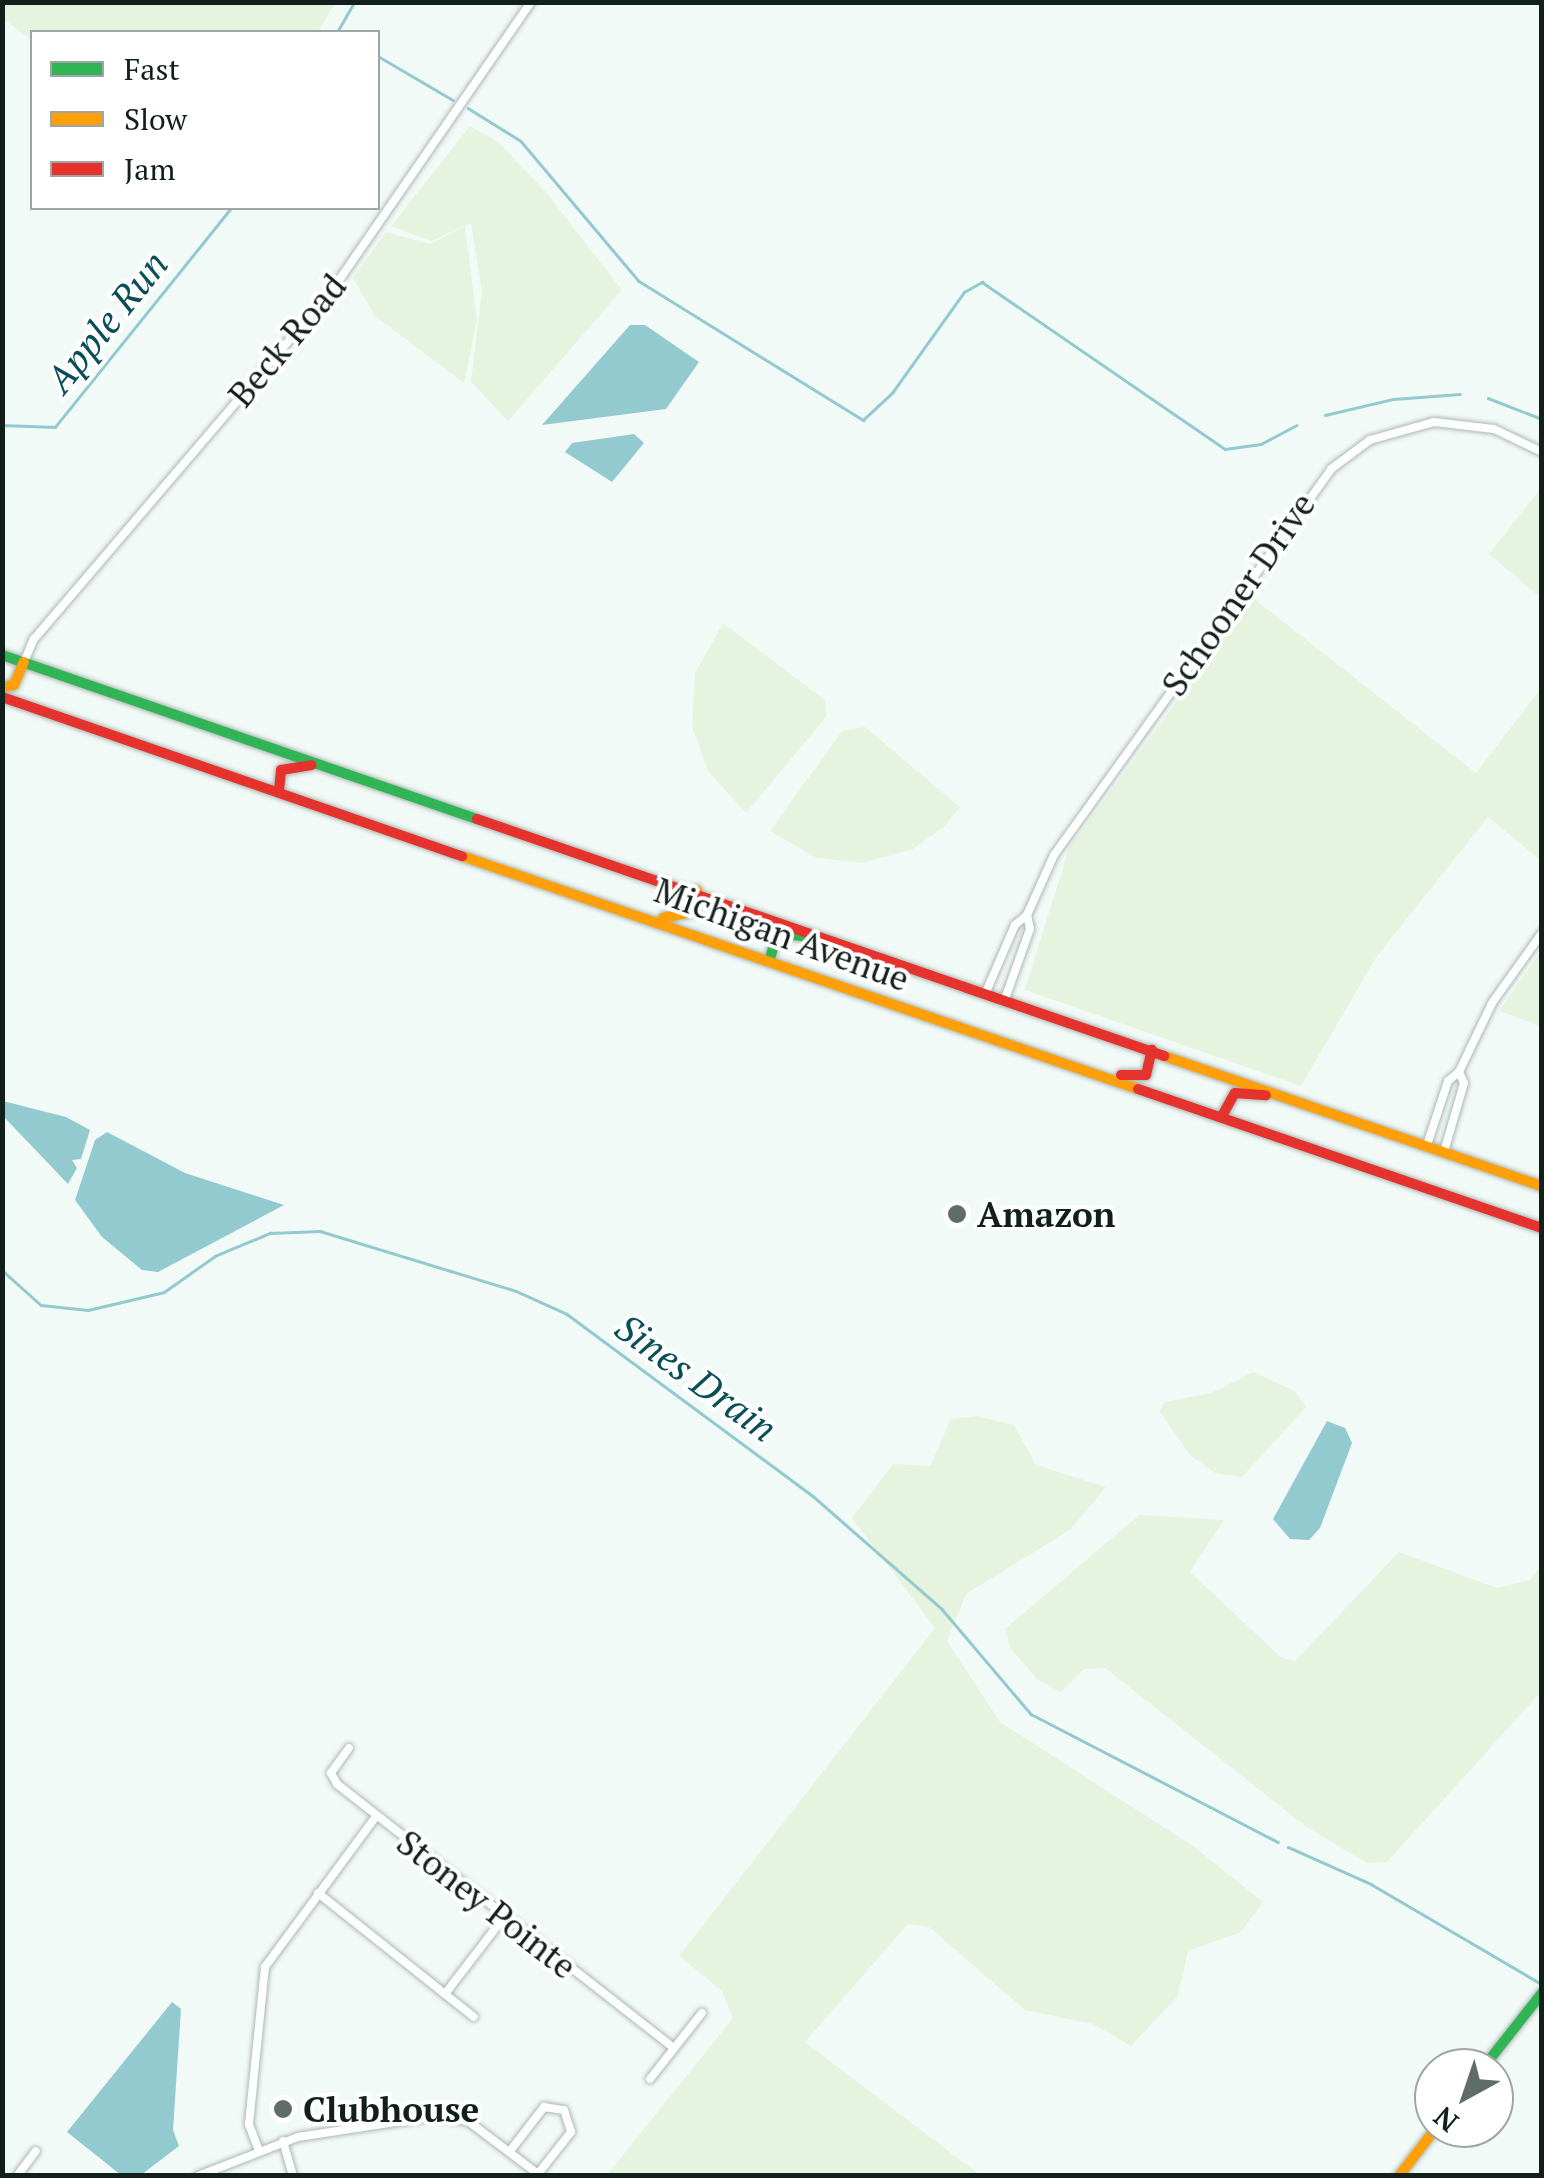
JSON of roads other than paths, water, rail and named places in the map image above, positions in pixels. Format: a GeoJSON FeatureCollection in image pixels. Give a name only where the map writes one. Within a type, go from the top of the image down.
{"type":"FeatureCollection","features":[{"type":"Feature","properties":{"kind":"main road","name":"Michigan Avenue"},"geometry":{"type":"LineString","coordinates":[[2,655],[697,890],[1542,1186]]}},
{"type":"Feature","properties":{"kind":"main road"},"geometry":{"type":"LineString","coordinates":[[2,687],[14,685],[24,662]]}},
{"type":"Feature","properties":{"kind":"main road","name":"Michigan Avenue"},"geometry":{"type":"LineString","coordinates":[[2,697],[654,918],[1542,1228]]}},
{"type":"Feature","properties":{"kind":"main road"},"geometry":{"type":"LineString","coordinates":[[278,790],[281,770],[292,763],[341,769]]}},
{"type":"Feature","properties":{"kind":"main road"},"geometry":{"type":"LineString","coordinates":[[654,918],[691,914],[697,890]]}},
{"type":"Feature","properties":{"kind":"main road"},"geometry":{"type":"LineString","coordinates":[[770,959],[772,939],[784,932],[854,947]]}},
{"type":"Feature","properties":{"kind":"main road"},"geometry":{"type":"LineString","coordinates":[[1107,1075],[1146,1075],[1152,1050]]}},
{"type":"Feature","properties":{"kind":"main road"},"geometry":{"type":"LineString","coordinates":[[1222,1116],[1236,1093],[1290,1098]]}},
{"type":"Feature","properties":{"kind":"main road"},"geometry":{"type":"LineString","coordinates":[[1499,2048],[1542,1993]]}},
{"type":"Feature","properties":{"kind":"main road"},"geometry":{"type":"LineString","coordinates":[[1399,2176],[1421,2148]]}},
{"type":"Feature","properties":{"kind":"street","name":"Beck Road"},"geometry":{"type":"LineString","coordinates":[[24,662],[34,639],[333,289],[531,2]]}},
{"type":"Feature","properties":{"kind":"street","name":"Schooner Drive"},"geometry":{"type":"LineString","coordinates":[[986,992],[1014,925],[1027,916],[1054,855],[1331,469],[1389,432],[1434,422],[1494,429],[1542,452]]}},
{"type":"Feature","properties":{"kind":"street","name":"Schooner Drive"},"geometry":{"type":"LineString","coordinates":[[1005,998],[1030,928],[1027,916]]}},
{"type":"Feature","properties":{"kind":"street"},"geometry":{"type":"LineString","coordinates":[[1426,1145],[1448,1081],[1459,1072],[1492,1003],[1542,933]]}},
{"type":"Feature","properties":{"kind":"street"},"geometry":{"type":"LineString","coordinates":[[1444,1152],[1464,1083],[1459,1072]]}},
{"type":"Feature","properties":{"kind":"street","name":"Stoney Pointe"},"geometry":{"type":"LineString","coordinates":[[349,1748],[331,1773],[375,1818],[673,2048]]}},
{"type":"Feature","properties":{"kind":"street"},"geometry":{"type":"LineString","coordinates":[[258,2148],[249,2124],[261,1979],[273,1952],[375,1818]]}},
{"type":"Feature","properties":{"kind":"street"},"geometry":{"type":"LineString","coordinates":[[318,1893],[474,2017]]}},
{"type":"Feature","properties":{"kind":"street"},"geometry":{"type":"LineString","coordinates":[[444,1994],[504,1916]]}},
{"type":"Feature","properties":{"kind":"street"},"geometry":{"type":"LineString","coordinates":[[650,2079],[702,2014]]}},
{"type":"Feature","properties":{"kind":"street"},"geometry":{"type":"LineString","coordinates":[[198,2176],[282,2141],[436,2116],[468,2121],[538,2175],[571,2132],[564,2110],[544,2107],[510,2151]]}},
{"type":"Feature","properties":{"kind":"street"},"geometry":{"type":"LineString","coordinates":[[282,2141],[293,2176]]}},
{"type":"Feature","properties":{"kind":"street"},"geometry":{"type":"LineString","coordinates":[[17,2176],[36,2151]]}},
{"type":"Feature","properties":{"kind":"water"},"geometry":{"type":"Polygon","coordinates":[[[630,325],[645,325],[699,362],[666,409],[542,425],[630,325]]]}},
{"type":"Feature","properties":{"kind":"water"},"geometry":{"type":"Polygon","coordinates":[[[634,434],[644,443],[612,482],[565,452],[572,443],[634,434]]]}},
{"type":"Feature","properties":{"kind":"water"},"geometry":{"type":"Polygon","coordinates":[[[3,1101],[66,1117],[90,1130],[81,1159],[72,1160],[77,1168],[68,1184],[3,1116],[3,1101]]]}},
{"type":"Feature","properties":{"kind":"water"},"geometry":{"type":"Polygon","coordinates":[[[107,1132],[185,1173],[284,1205],[158,1272],[142,1270],[102,1237],[75,1200],[95,1140],[107,1132]]]}},
{"type":"Feature","properties":{"kind":"water"},"geometry":{"type":"Polygon","coordinates":[[[1327,1421],[1345,1428],[1352,1443],[1320,1528],[1309,1540],[1290,1539],[1273,1519],[1327,1421]]]}},
{"type":"Feature","properties":{"kind":"water"},"geometry":{"type":"Polygon","coordinates":[[[172,2002],[181,2009],[173,2130],[179,2146],[141,2175],[121,2175],[67,2132],[172,2002]]]}},
{"type":"Feature","properties":{"kind":"waterway","name":"Apple Run"},"geometry":{"type":"LineString","coordinates":[[338,30],[354,2]]}},
{"type":"Feature","properties":{"kind":"waterway"},"geometry":{"type":"LineString","coordinates":[[380,57],[453,100]]}},
{"type":"Feature","properties":{"kind":"waterway"},"geometry":{"type":"LineString","coordinates":[[468,108],[521,141],[639,281],[863,420],[892,393],[964,292],[982,282],[1225,449],[1261,444],[1296,425]]}},
{"type":"Feature","properties":{"kind":"waterway","name":"Apple Run"},"geometry":{"type":"LineString","coordinates":[[2,425],[55,427],[229,210]]}},
{"type":"Feature","properties":{"kind":"waterway"},"geometry":{"type":"LineString","coordinates":[[1325,415],[1393,399],[1460,394]]}},
{"type":"Feature","properties":{"kind":"waterway"},"geometry":{"type":"LineString","coordinates":[[1488,398],[1542,419]]}},
{"type":"Feature","properties":{"kind":"waterway","name":"Sines Drain"},"geometry":{"type":"LineString","coordinates":[[2,1270],[41,1305],[88,1310],[164,1292],[215,1256],[270,1233],[320,1231],[516,1291],[567,1314],[813,1496],[942,1609],[1031,1714],[1278,1842]]}},
{"type":"Feature","properties":{"kind":"waterway","name":"Sines Drain"},"geometry":{"type":"LineString","coordinates":[[1288,1847],[1371,1884],[1538,1982]]}},
{"type":"Feature","properties":{"kind":"place","name":"Amazon"},"geometry":{"type":"Point","coordinates":[957,1214]}},
{"type":"Feature","properties":{"kind":"place","name":"Clubhouse"},"geometry":{"type":"Point","coordinates":[283,2109]}}]}
